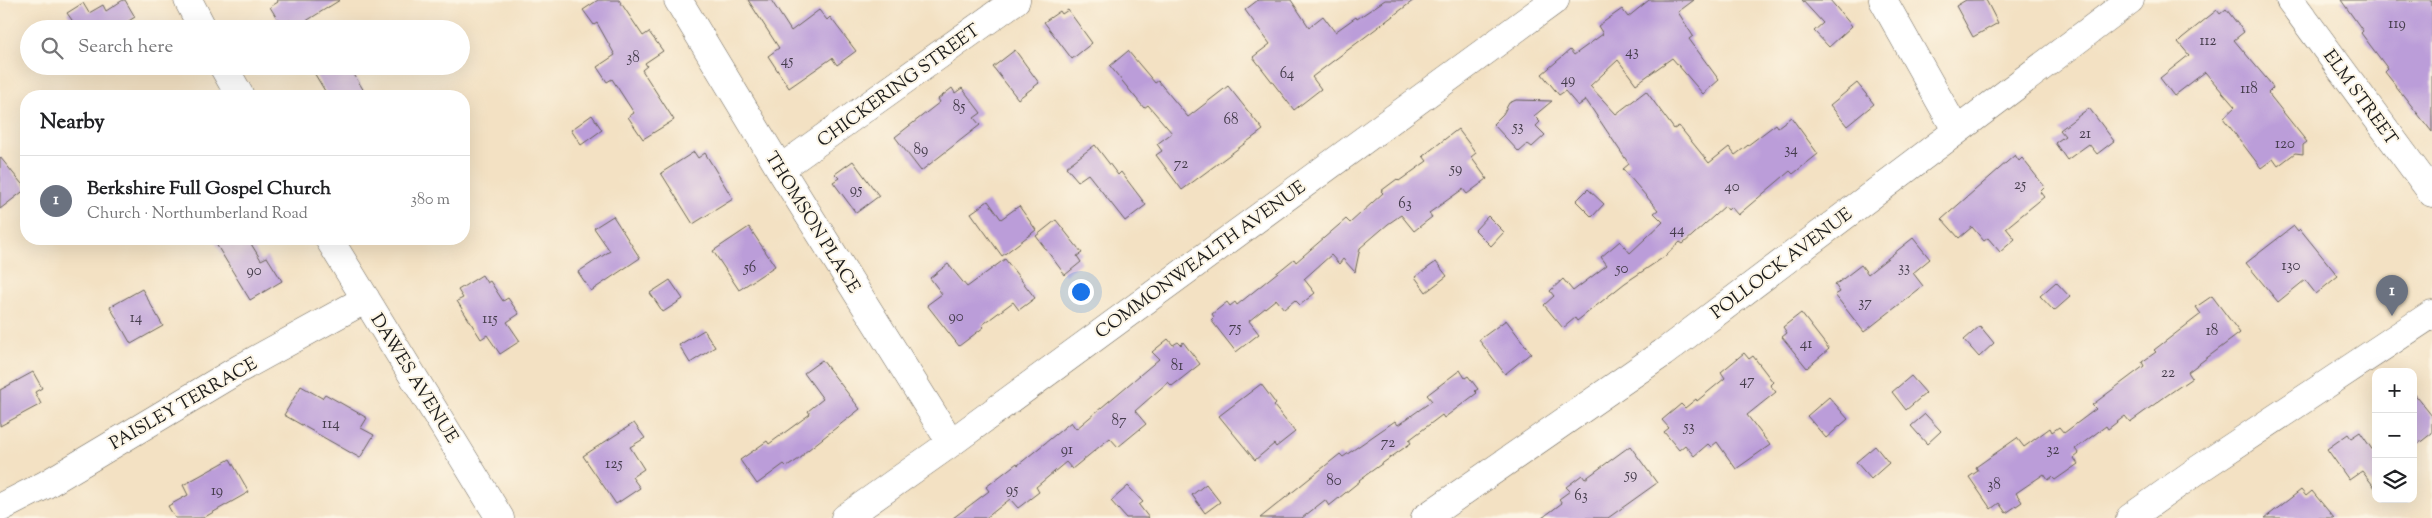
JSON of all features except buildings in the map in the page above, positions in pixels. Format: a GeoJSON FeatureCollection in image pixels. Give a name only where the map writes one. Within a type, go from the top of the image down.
{"type":"FeatureCollection","features":[{"type":"Feature","properties":{"kind":"street"},"geometry":{"type":"LineString","coordinates":[[188,0],[198,20]]}},
{"type":"Feature","properties":{"kind":"street","name":"THOMSON PLACE"},"geometry":{"type":"LineString","coordinates":[[678,0],[780,169],[951,443]]}},
{"type":"Feature","properties":{"kind":"street","name":"CHICKERING STREET"},"geometry":{"type":"LineString","coordinates":[[780,169],[1016,0]]}},
{"type":"Feature","properties":{"kind":"street","name":"COMMONWEALTH AVENUE"},"geometry":{"type":"LineString","coordinates":[[845,518],[951,443],[1555,0]]}},
{"type":"Feature","properties":{"kind":"street"},"geometry":{"type":"LineString","coordinates":[[1883,0],[1956,130]]}},
{"type":"Feature","properties":{"kind":"street","name":"POLLOCK AVENUE"},"geometry":{"type":"LineString","coordinates":[[1428,517],[1663,353],[2130,0]]}},
{"type":"Feature","properties":{"kind":"street","name":"ELM STREET"},"geometry":{"type":"LineString","coordinates":[[2290,0],[2432,193]]}},
{"type":"Feature","properties":{"kind":"street"},"geometry":{"type":"LineString","coordinates":[[228,75],[237,90]]}},
{"type":"Feature","properties":{"kind":"street","name":"DAWES AVENUE"},"geometry":{"type":"LineString","coordinates":[[333,245],[500,518]]}},
{"type":"Feature","properties":{"kind":"street","name":"PAISLEY TERRACE"},"geometry":{"type":"LineString","coordinates":[[0,508],[45,484],[239,369],[366,299]]}},
{"type":"Feature","properties":{"kind":"street"},"geometry":{"type":"LineString","coordinates":[[2130,518],[2199,469],[2432,314]]}},
{"type":"Feature","properties":{"kind":"place","name":"Berkshire Full Gospel Church"},"geometry":{"type":"Point","coordinates":[2392,316]}}]}
